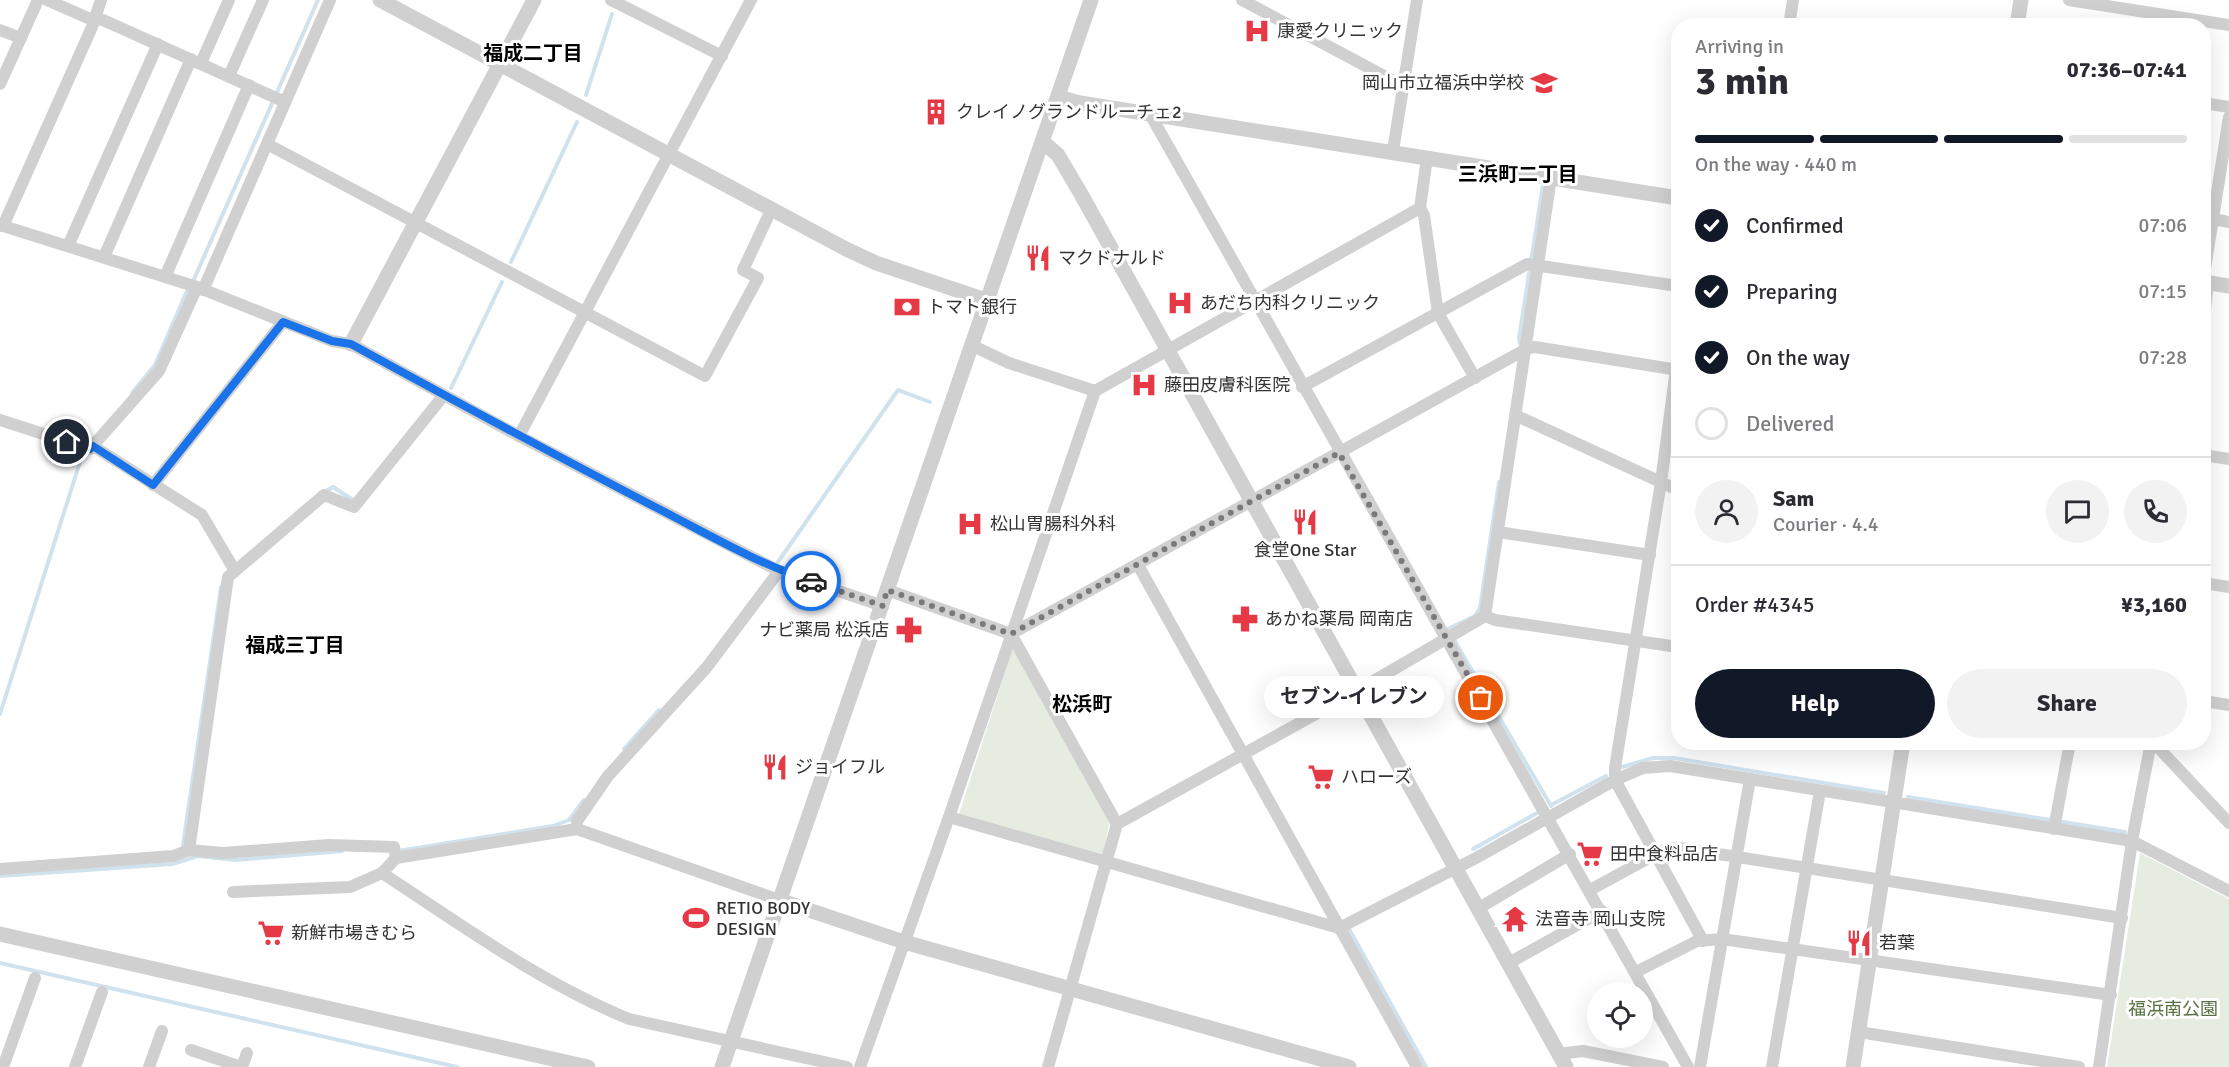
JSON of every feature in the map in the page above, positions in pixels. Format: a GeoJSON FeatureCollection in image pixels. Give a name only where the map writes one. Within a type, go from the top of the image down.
{"type":"FeatureCollection","features":[{"type":"Feature","properties":{"kind":"street"},"geometry":{"type":"LineString","coordinates":[[0,84],[38,0]]}},
{"type":"Feature","properties":{"kind":"street"},"geometry":{"type":"LineString","coordinates":[[47,0],[158,44],[278,99]]}},
{"type":"Feature","properties":{"kind":"street"},"geometry":{"type":"LineString","coordinates":[[102,0],[2,226],[165,277],[332,341],[351,344],[519,436],[779,571],[883,606]]}},
{"type":"Feature","properties":{"kind":"street"},"geometry":{"type":"LineString","coordinates":[[104,257],[196,61],[229,0]]}},
{"type":"Feature","properties":{"kind":"street"},"geometry":{"type":"LineString","coordinates":[[229,76],[263,0]]}},
{"type":"Feature","properties":{"kind":"street"},"geometry":{"type":"LineString","coordinates":[[0,420],[90,449],[159,371],[267,144],[278,99],[330,0]]}},
{"type":"Feature","properties":{"kind":"street"},"geometry":{"type":"LineString","coordinates":[[380,0],[876,263],[988,301]]}},
{"type":"Feature","properties":{"kind":"street"},"geometry":{"type":"LineString","coordinates":[[351,344],[534,0]]}},
{"type":"Feature","properties":{"kind":"street"},"geometry":{"type":"LineString","coordinates":[[611,0],[722,56]]}},
{"type":"Feature","properties":{"kind":"street"},"geometry":{"type":"LineString","coordinates":[[519,436],[672,153],[751,0]]}},
{"type":"Feature","properties":{"kind":"street"},"geometry":{"type":"LineString","coordinates":[[722,1067],[1091,0]]}},
{"type":"Feature","properties":{"kind":"street"},"geometry":{"type":"LineString","coordinates":[[1242,0],[1403,86]]}},
{"type":"Feature","properties":{"kind":"street"},"geometry":{"type":"LineString","coordinates":[[1392,151],[1417,0]]}},
{"type":"Feature","properties":{"kind":"street"},"geometry":{"type":"LineString","coordinates":[[1790,18],[1793,0]]}},
{"type":"Feature","properties":{"kind":"street"},"geometry":{"type":"LineString","coordinates":[[2018,18],[2021,0]]}},
{"type":"Feature","properties":{"kind":"street"},"geometry":{"type":"LineString","coordinates":[[2069,0],[2184,18]]}},
{"type":"Feature","properties":{"kind":"street"},"geometry":{"type":"LineString","coordinates":[[2211,22],[2229,25]]}},
{"type":"Feature","properties":{"kind":"street"},"geometry":{"type":"LineString","coordinates":[[0,30],[21,38]]}},
{"type":"Feature","properties":{"kind":"street"},"geometry":{"type":"LineString","coordinates":[[68,246],[158,44]]}},
{"type":"Feature","properties":{"kind":"street"},"geometry":{"type":"LineString","coordinates":[[165,277],[249,85]]}},
{"type":"Feature","properties":{"kind":"street"},"geometry":{"type":"LineString","coordinates":[[1058,97],[1080,103],[1671,197]]}},
{"type":"Feature","properties":{"kind":"street"},"geometry":{"type":"LineString","coordinates":[[2211,104],[2229,107]]}},
{"type":"Feature","properties":{"kind":"street"},"geometry":{"type":"LineString","coordinates":[[1150,114],[1339,453],[1450,637],[1688,1067]]}},
{"type":"Feature","properties":{"kind":"street"},"geometry":{"type":"LineString","coordinates":[[2211,228],[2217,189],[2225,163],[2229,117]]}},
{"type":"Feature","properties":{"kind":"street"},"geometry":{"type":"LineString","coordinates":[[1043,142],[1058,154],[1562,1060],[1583,1051],[1663,1067]]}},
{"type":"Feature","properties":{"kind":"street"},"geometry":{"type":"LineString","coordinates":[[267,144],[705,376],[758,278],[743,270],[772,208]]}},
{"type":"Feature","properties":{"kind":"street"},"geometry":{"type":"LineString","coordinates":[[1427,158],[1420,208],[1424,215],[1438,313],[1475,378]]}},
{"type":"Feature","properties":{"kind":"street"},"geometry":{"type":"LineString","coordinates":[[1485,616],[1517,416],[1521,352],[1533,264],[1551,178]]}},
{"type":"Feature","properties":{"kind":"street"},"geometry":{"type":"LineString","coordinates":[[2211,189],[2217,189]]}},
{"type":"Feature","properties":{"kind":"street"},"geometry":{"type":"LineString","coordinates":[[860,1067],[949,818],[1095,391],[1420,208]]}},
{"type":"Feature","properties":{"kind":"street"},"geometry":{"type":"LineString","coordinates":[[2212,219],[2229,222]]}},
{"type":"Feature","properties":{"kind":"street"},"geometry":{"type":"LineString","coordinates":[[1302,387],[1533,264],[1671,285]]}},
{"type":"Feature","properties":{"kind":"street"},"geometry":{"type":"LineString","coordinates":[[2211,282],[2229,286]]}},
{"type":"Feature","properties":{"kind":"street"},"geometry":{"type":"LineString","coordinates":[[153,485],[283,322]]}},
{"type":"Feature","properties":{"kind":"street"},"geometry":{"type":"LineString","coordinates":[[973,346],[1010,363],[1095,391]]}},
{"type":"Feature","properties":{"kind":"street"},"geometry":{"type":"LineString","coordinates":[[1011,634],[1521,352],[1535,347],[1671,369]]}},
{"type":"Feature","properties":{"kind":"street"},"geometry":{"type":"LineString","coordinates":[[189,850],[228,577],[324,495],[354,507],[444,395]]}},
{"type":"Feature","properties":{"kind":"street"},"geometry":{"type":"LineString","coordinates":[[1671,412],[1615,768],[1615,780],[1703,941]]}},
{"type":"Feature","properties":{"kind":"street"},"geometry":{"type":"LineString","coordinates":[[1517,416],[1671,487]]}},
{"type":"Feature","properties":{"kind":"street"},"geometry":{"type":"LineString","coordinates":[[93,446],[202,515],[235,571]]}},
{"type":"Feature","properties":{"kind":"street"},"geometry":{"type":"LineString","coordinates":[[2211,456],[2229,459]]}},
{"type":"Feature","properties":{"kind":"street"},"geometry":{"type":"LineString","coordinates":[[1498,532],[1650,555]]}},
{"type":"Feature","properties":{"kind":"street"},"geometry":{"type":"LineString","coordinates":[[1138,565],[1417,1067]]}},
{"type":"Feature","properties":{"kind":"street"},"geometry":{"type":"LineString","coordinates":[[577,829],[577,821],[608,776],[707,667],[779,571]]}},
{"type":"Feature","properties":{"kind":"street"},"geometry":{"type":"LineString","coordinates":[[2211,585],[2229,587]]}},
{"type":"Feature","properties":{"kind":"street"},"geometry":{"type":"LineString","coordinates":[[887,590],[1011,634],[1117,824],[1047,1067]]}},
{"type":"Feature","properties":{"kind":"street"},"geometry":{"type":"LineString","coordinates":[[1117,824],[1356,691],[1485,616]]}},
{"type":"Feature","properties":{"kind":"street"},"geometry":{"type":"LineString","coordinates":[[1485,616],[1495,620],[1671,646]]}},
{"type":"Feature","properties":{"kind":"street"},"geometry":{"type":"LineString","coordinates":[[2211,702],[2229,705]]}},
{"type":"Feature","properties":{"kind":"street"},"geometry":{"type":"LineString","coordinates":[[1853,1067],[1902,750]]}},
{"type":"Feature","properties":{"kind":"street"},"geometry":{"type":"LineString","coordinates":[[2055,823],[2069,750]]}},
{"type":"Feature","properties":{"kind":"street"},"geometry":{"type":"LineString","coordinates":[[2099,1067],[2132,841],[2150,750]]}},
{"type":"Feature","properties":{"kind":"street"},"geometry":{"type":"LineString","coordinates":[[2160,750],[2229,823]]}},
{"type":"Feature","properties":{"kind":"street"},"geometry":{"type":"LineString","coordinates":[[949,818],[1339,928],[1549,818],[1615,780],[1643,768],[1656,766],[1820,790],[1894,804],[2055,823],[2132,841],[2229,891]]}},
{"type":"Feature","properties":{"kind":"street"},"geometry":{"type":"LineString","coordinates":[[1700,1067],[1750,779]]}},
{"type":"Feature","properties":{"kind":"street"},"geometry":{"type":"LineString","coordinates":[[1772,1067],[1820,790]]}},
{"type":"Feature","properties":{"kind":"street"},"geometry":{"type":"LineString","coordinates":[[0,869],[173,856],[189,850],[223,853],[329,846],[396,853],[577,829],[904,942],[1349,1067]]}},
{"type":"Feature","properties":{"kind":"street"},"geometry":{"type":"LineString","coordinates":[[1590,890],[1656,854],[1667,849],[1681,848],[2122,918]]}},
{"type":"Feature","properties":{"kind":"street"},"geometry":{"type":"LineString","coordinates":[[233,892],[350,887],[382,873],[396,853]]}},
{"type":"Feature","properties":{"kind":"street"},"geometry":{"type":"LineString","coordinates":[[1479,908],[1570,854]]}},
{"type":"Feature","properties":{"kind":"street"},"geometry":{"type":"LineString","coordinates":[[382,873],[568,992],[628,1019],[847,1067]]}},
{"type":"Feature","properties":{"kind":"street"},"geometry":{"type":"LineString","coordinates":[[1509,963],[1602,911]]}},
{"type":"Feature","properties":{"kind":"street"},"geometry":{"type":"LineString","coordinates":[[0,934],[588,1067]]}},
{"type":"Feature","properties":{"kind":"street"},"geometry":{"type":"LineString","coordinates":[[1636,972],[1697,941],[1722,939],[1792,947],[2111,995]]}},
{"type":"Feature","properties":{"kind":"street"},"geometry":{"type":"LineString","coordinates":[[3,1067],[35,978]]}},
{"type":"Feature","properties":{"kind":"street"},"geometry":{"type":"LineString","coordinates":[[75,1067],[102,992]]}},
{"type":"Feature","properties":{"kind":"street"},"geometry":{"type":"LineString","coordinates":[[149,1067],[162,1031]]}},
{"type":"Feature","properties":{"kind":"street"},"geometry":{"type":"LineString","coordinates":[[1858,1032],[2079,1067]]}},
{"type":"Feature","properties":{"kind":"street"},"geometry":{"type":"LineString","coordinates":[[191,1050],[242,1067],[247,1053]]}},
{"type":"Feature","properties":{"kind":"green space"},"geometry":{"type":"Polygon","coordinates":[[[1012,651],[1016,651],[1110,821],[1103,853],[1098,856],[958,817],[1012,651]]]}},
{"type":"Feature","properties":{"kind":"green space","name":"福浜南公園"},"geometry":{"type":"Polygon","coordinates":[[[2140,853],[2229,899],[2229,1067],[2107,1067],[2140,853]]]}},
{"type":"Feature","properties":{"kind":"waterway"},"geometry":{"type":"LineString","coordinates":[[194,279],[318,0]]}},
{"type":"Feature","properties":{"kind":"waterway"},"geometry":{"type":"LineString","coordinates":[[586,95],[612,14]]}},
{"type":"Feature","properties":{"kind":"waterway"},"geometry":{"type":"LineString","coordinates":[[511,262],[577,122]]}},
{"type":"Feature","properties":{"kind":"waterway"},"geometry":{"type":"LineString","coordinates":[[1520,344],[1519,338],[1543,185]]}},
{"type":"Feature","properties":{"kind":"waterway"},"geometry":{"type":"LineString","coordinates":[[451,388],[502,282]]}},
{"type":"Feature","properties":{"kind":"waterway"},"geometry":{"type":"LineString","coordinates":[[132,393],[155,365],[187,291]]}},
{"type":"Feature","properties":{"kind":"waterway"},"geometry":{"type":"LineString","coordinates":[[778,562],[898,390],[930,402]]}},
{"type":"Feature","properties":{"kind":"waterway"},"geometry":{"type":"LineString","coordinates":[[0,714],[80,462]]}},
{"type":"Feature","properties":{"kind":"waterway"},"geometry":{"type":"LineString","coordinates":[[1449,632],[1448,629],[1475,616],[1480,608],[1499,482]]}},
{"type":"Feature","properties":{"kind":"waterway"},"geometry":{"type":"LineString","coordinates":[[324,492],[333,487],[353,500],[357,498]]}},
{"type":"Feature","properties":{"kind":"waterway"},"geometry":{"type":"LineString","coordinates":[[183,845],[221,587]]}},
{"type":"Feature","properties":{"kind":"waterway"},"geometry":{"type":"LineString","coordinates":[[1453,638],[1551,806]]}},
{"type":"Feature","properties":{"kind":"waterway"},"geometry":{"type":"LineString","coordinates":[[624,749],[659,710]]}},
{"type":"Feature","properties":{"kind":"waterway"},"geometry":{"type":"LineString","coordinates":[[1622,767],[1653,758],[1674,758],[1884,793]]}},
{"type":"Feature","properties":{"kind":"waterway"},"geometry":{"type":"LineString","coordinates":[[1551,805],[1606,776]]}},
{"type":"Feature","properties":{"kind":"waterway"},"geometry":{"type":"LineString","coordinates":[[1908,797],[2125,832]]}},
{"type":"Feature","properties":{"kind":"waterway"},"geometry":{"type":"LineString","coordinates":[[398,851],[553,826],[569,820],[584,800]]}},
{"type":"Feature","properties":{"kind":"waterway"},"geometry":{"type":"LineString","coordinates":[[1473,849],[1539,812]]}},
{"type":"Feature","properties":{"kind":"waterway"},"geometry":{"type":"LineString","coordinates":[[0,876],[172,864],[198,856],[235,860],[342,851]]}},
{"type":"Feature","properties":{"kind":"waterway"},"geometry":{"type":"LineString","coordinates":[[1349,929],[1426,1067]]}},
{"type":"Feature","properties":{"kind":"waterway"},"geometry":{"type":"LineString","coordinates":[[0,963],[457,1067]]}},
{"type":"Feature","properties":{"kind":"way so far"},"geometry":{"type":"LineString","coordinates":[[811,581],[883,606],[887,590],[1011,634],[1339,453],[1481,698]]}},
{"type":"Feature","properties":{"kind":"place","name":"康愛クリニック"},"geometry":{"type":"Point","coordinates":[1257,31]}},
{"type":"Feature","properties":{"kind":"place","name":"岡山市立福浜中学校"},"geometry":{"type":"Point","coordinates":[1544,83]}},
{"type":"Feature","properties":{"kind":"place","name":"クレイノグランドルーチェ2"},"geometry":{"type":"Point","coordinates":[936,112]}},
{"type":"Feature","properties":{"kind":"place","name":"マクドナルド"},"geometry":{"type":"Point","coordinates":[1038,258]}},
{"type":"Feature","properties":{"kind":"place","name":"あだち内科クリニック"},"geometry":{"type":"Point","coordinates":[1180,303]}},
{"type":"Feature","properties":{"kind":"place","name":"トマト銀行"},"geometry":{"type":"Point","coordinates":[907,307]}},
{"type":"Feature","properties":{"kind":"place","name":"藤田皮膚科医院"},"geometry":{"type":"Point","coordinates":[1144,385]}},
{"type":"Feature","properties":{"kind":"place","name":"食堂One Star"},"geometry":{"type":"Point","coordinates":[1305,522]}},
{"type":"Feature","properties":{"kind":"place","name":"松山胃腸科外科"},"geometry":{"type":"Point","coordinates":[970,524]}},
{"type":"Feature","properties":{"kind":"place","name":"あかね薬局 岡南店"},"geometry":{"type":"Point","coordinates":[1245,619]}},
{"type":"Feature","properties":{"kind":"place","name":"ナビ薬局 松浜店"},"geometry":{"type":"Point","coordinates":[909,630]}},
{"type":"Feature","properties":{"kind":"place","name":"セブン-イレブン"},"geometry":{"type":"Point","coordinates":[1481,698]}},
{"type":"Feature","properties":{"kind":"place","name":"ジョイフル"},"geometry":{"type":"Point","coordinates":[775,767]}},
{"type":"Feature","properties":{"kind":"place","name":"ハローズ"},"geometry":{"type":"Point","coordinates":[1321,777]}},
{"type":"Feature","properties":{"kind":"place","name":"田中食料品店"},"geometry":{"type":"Point","coordinates":[1590,854]}},
{"type":"Feature","properties":{"kind":"place","name":"RETIO BODY DESIGN"},"geometry":{"type":"Point","coordinates":[696,918]}},
{"type":"Feature","properties":{"kind":"place","name":"法音寺 岡山支院"},"geometry":{"type":"Point","coordinates":[1515,919]}},
{"type":"Feature","properties":{"kind":"place","name":"新鮮市場きむら"},"geometry":{"type":"Point","coordinates":[271,933]}},
{"type":"Feature","properties":{"kind":"place","name":"若葉"},"geometry":{"type":"Point","coordinates":[1859,943]}},
{"type":"Feature","properties":{"kind":"district","name":"福成二丁目"},"geometry":{"type":"Point","coordinates":[533,53]}},
{"type":"Feature","properties":{"kind":"district","name":"三浜町二丁目"},"geometry":{"type":"Point","coordinates":[1518,174]}},
{"type":"Feature","properties":{"kind":"district","name":"福成三丁目"},"geometry":{"type":"Point","coordinates":[295,645]}},
{"type":"Feature","properties":{"kind":"district","name":"松浜町"},"geometry":{"type":"Point","coordinates":[1082,704]}},
{"type":"Feature","properties":{"kind":"route"},"geometry":{"type":"LineString","coordinates":[[67,442],[90,449],[93,446],[153,485],[283,322],[332,341],[351,344],[519,436],[779,571],[811,581]]}}]}
